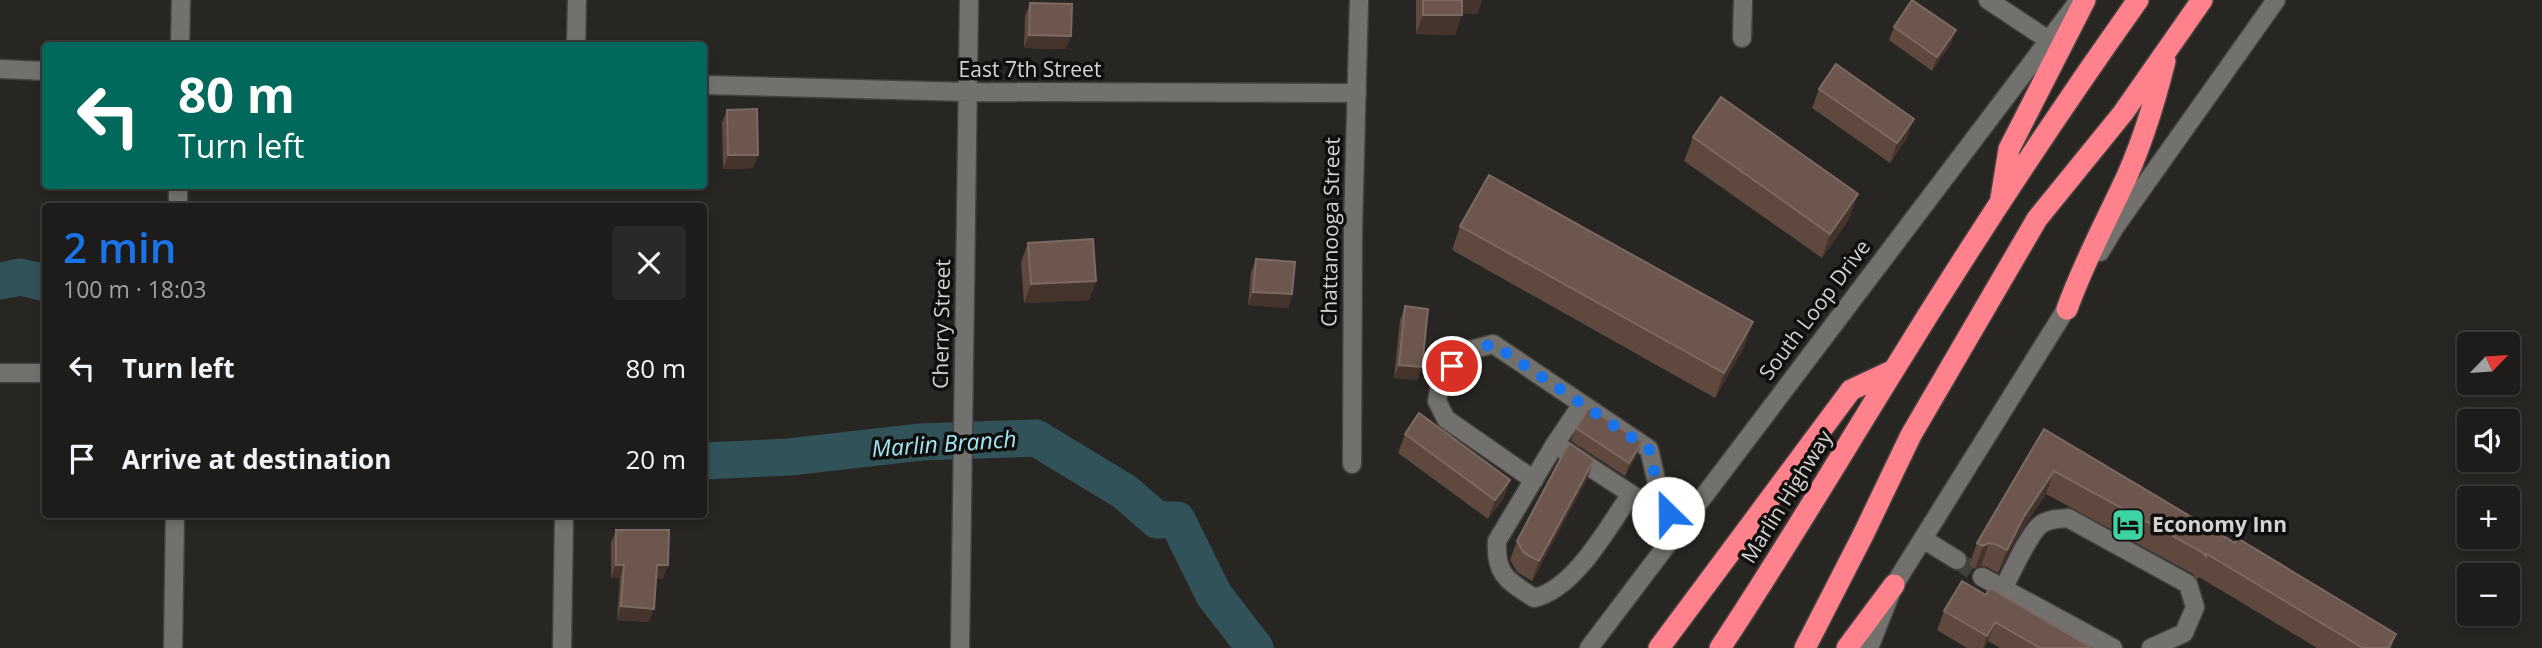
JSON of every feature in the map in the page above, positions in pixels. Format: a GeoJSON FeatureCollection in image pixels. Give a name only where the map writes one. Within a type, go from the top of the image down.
{"type":"FeatureCollection","features":[{"type":"Feature","properties":{"kind":"highway"},"geometry":{"type":"LineString","coordinates":[[2000,204],[2009,149],[2085,0]]}},
{"type":"Feature","properties":{"kind":"highway","name":"Marlin Highway"},"geometry":{"type":"LineString","coordinates":[[1720,648],[1769,575],[1894,370],[2000,204],[2138,0]]}},
{"type":"Feature","properties":{"kind":"highway"},"geometry":{"type":"LineString","coordinates":[[1805,648],[1911,435],[2036,219],[2123,113],[2202,0]]}},
{"type":"Feature","properties":{"kind":"highway"},"geometry":{"type":"LineString","coordinates":[[2067,309],[2084,264],[2122,188],[2151,116],[2168,47]]}},
{"type":"Feature","properties":{"kind":"highway"},"geometry":{"type":"LineString","coordinates":[[1659,648],[1851,390],[1894,370]]}},
{"type":"Feature","properties":{"kind":"highway"},"geometry":{"type":"LineString","coordinates":[[1847,648],[1894,585]]}},
{"type":"Feature","properties":{"kind":"street"},"geometry":{"type":"LineString","coordinates":[[180,42],[181,0]]}},
{"type":"Feature","properties":{"kind":"street"},"geometry":{"type":"LineString","coordinates":[[576,42],[577,0]]}},
{"type":"Feature","properties":{"kind":"street","name":"Cherry Street"},"geometry":{"type":"LineString","coordinates":[[960,648],[969,0]]}},
{"type":"Feature","properties":{"kind":"street","name":"Chattanooga Street"},"geometry":{"type":"LineString","coordinates":[[1352,464],[1353,227],[1359,0]]}},
{"type":"Feature","properties":{"kind":"street"},"geometry":{"type":"LineString","coordinates":[[1742,38],[1744,0]]}},
{"type":"Feature","properties":{"kind":"street"},"geometry":{"type":"LineString","coordinates":[[1988,0],[2047,39]]}},
{"type":"Feature","properties":{"kind":"street","name":"South Loop Drive"},"geometry":{"type":"LineString","coordinates":[[1589,648],[2079,0]]}},
{"type":"Feature","properties":{"kind":"street"},"geometry":{"type":"LineString","coordinates":[[1869,648],[1894,585],[2067,309],[2115,227],[2276,0]]}},
{"type":"Feature","properties":{"kind":"street"},"geometry":{"type":"LineString","coordinates":[[0,69],[42,71]]}},
{"type":"Feature","properties":{"kind":"street","name":"East 7th Street"},"geometry":{"type":"LineString","coordinates":[[707,85],[968,93],[1357,93]]}},
{"type":"Feature","properties":{"kind":"street"},"geometry":{"type":"LineString","coordinates":[[1534,480],[1446,419],[1437,401],[1441,379],[1463,352],[1493,344],[1649,449],[1658,488],[1652,505]]}},
{"type":"Feature","properties":{"kind":"street"},"geometry":{"type":"LineString","coordinates":[[0,373],[42,373]]}},
{"type":"Feature","properties":{"kind":"street"},"geometry":{"type":"LineString","coordinates":[[1582,404],[1497,541],[1496,560],[1505,578],[1534,598],[1545,596],[1564,582],[1581,564],[1631,494]]}},
{"type":"Feature","properties":{"kind":"street"},"geometry":{"type":"LineString","coordinates":[[1555,444],[1631,494],[1684,522]]}},
{"type":"Feature","properties":{"kind":"street"},"geometry":{"type":"LineString","coordinates":[[173,648],[175,518]]}},
{"type":"Feature","properties":{"kind":"street"},"geometry":{"type":"LineString","coordinates":[[562,648],[565,518]]}},
{"type":"Feature","properties":{"kind":"street"},"geometry":{"type":"LineString","coordinates":[[2003,589],[2040,525],[2052,519],[2067,519],[2188,584],[2195,607],[2184,633],[2151,648]]}},
{"type":"Feature","properties":{"kind":"street"},"geometry":{"type":"LineString","coordinates":[[1923,539],[1957,560]]}},
{"type":"Feature","properties":{"kind":"street"},"geometry":{"type":"LineString","coordinates":[[1982,577],[2113,648]]}},
{"type":"Feature","properties":{"kind":"building"},"geometry":{"type":"Polygon","coordinates":[[[1423,0],[1462,0],[1462,15],[1423,15],[1423,0]]]}},
{"type":"Feature","properties":{"kind":"building"},"geometry":{"type":"Polygon","coordinates":[[[1912,0],[1956,30],[1937,57],[1894,27],[1912,0]]]}},
{"type":"Feature","properties":{"kind":"building"},"geometry":{"type":"Polygon","coordinates":[[[1030,3],[1072,4],[1071,36],[1029,35],[1030,3]]]}},
{"type":"Feature","properties":{"kind":"building"},"geometry":{"type":"Polygon","coordinates":[[[1836,64],[1914,119],[1897,143],[1819,89],[1836,64]]]}},
{"type":"Feature","properties":{"kind":"building"},"geometry":{"type":"Polygon","coordinates":[[[1721,97],[1858,194],[1830,234],[1693,137],[1721,97]]]}},
{"type":"Feature","properties":{"kind":"building"},"geometry":{"type":"Polygon","coordinates":[[[757,109],[758,155],[728,155],[727,110],[757,109]]]}},
{"type":"Feature","properties":{"kind":"building"},"geometry":{"type":"Polygon","coordinates":[[[1489,175],[1753,322],[1724,373],[1460,226],[1489,175]]]}},
{"type":"Feature","properties":{"kind":"building"},"geometry":{"type":"Polygon","coordinates":[[[1093,239],[1096,281],[1031,284],[1028,243],[1093,239]]]}},
{"type":"Feature","properties":{"kind":"building"},"geometry":{"type":"Polygon","coordinates":[[[1256,259],[1295,262],[1292,294],[1253,292],[1256,259]]]}},
{"type":"Feature","properties":{"kind":"building"},"geometry":{"type":"Polygon","coordinates":[[[1405,306],[1428,309],[1422,367],[1399,365],[1405,306]]]}},
{"type":"Feature","properties":{"kind":"building"},"geometry":{"type":"Polygon","coordinates":[[[1589,408],[1642,442],[1629,463],[1576,428],[1589,408]]]}},
{"type":"Feature","properties":{"kind":"building"},"geometry":{"type":"Polygon","coordinates":[[[1419,413],[1510,480],[1495,500],[1405,434],[1419,413]]]}},
{"type":"Feature","properties":{"kind":"building"},"geometry":{"type":"Polygon","coordinates":[[[2044,429],[2235,543],[2237,538],[2396,634],[2388,648],[2363,648],[2207,554],[2206,556],[2054,471],[2023,518],[2007,550],[1995,544],[1983,546],[1977,543],[2044,429]]]}},
{"type":"Feature","properties":{"kind":"building"},"geometry":{"type":"Polygon","coordinates":[[[1569,443],[1594,460],[1539,561],[1524,553],[1517,541],[1569,443]]]}},
{"type":"Feature","properties":{"kind":"building"},"geometry":{"type":"Polygon","coordinates":[[[616,530],[669,530],[668,565],[657,565],[654,609],[621,606],[624,565],[616,565],[616,530]]]}},
{"type":"Feature","properties":{"kind":"building"},"geometry":{"type":"Polygon","coordinates":[[[1962,581],[1986,595],[1990,588],[2092,648],[2040,648],[1995,622],[1987,636],[1944,611],[1962,581]]]}},
{"type":"Feature","properties":{"kind":"waterway","name":"Marlin Branch"},"geometry":{"type":"LineString","coordinates":[[0,281],[20,277],[42,282]]}},
{"type":"Feature","properties":{"kind":"waterway","name":"Marlin Branch"},"geometry":{"type":"LineString","coordinates":[[707,461],[789,457],[921,442],[1036,438],[1125,492],[1157,520],[1177,520],[1214,595],[1255,648]]}},
{"type":"Feature","properties":{"kind":"tunnel"},"geometry":{"type":"LineString","coordinates":[[1957,560],[1982,577]]}},
{"type":"Feature","properties":{"kind":"place","name":"Economy Inn"},"geometry":{"type":"Point","coordinates":[2128,525]}},
{"type":"Feature","properties":{"kind":"route"},"geometry":{"type":"LineString","coordinates":[[1452,366],[1463,352],[1493,344],[1649,449],[1658,488],[1652,505],[1668,513]]}}]}
